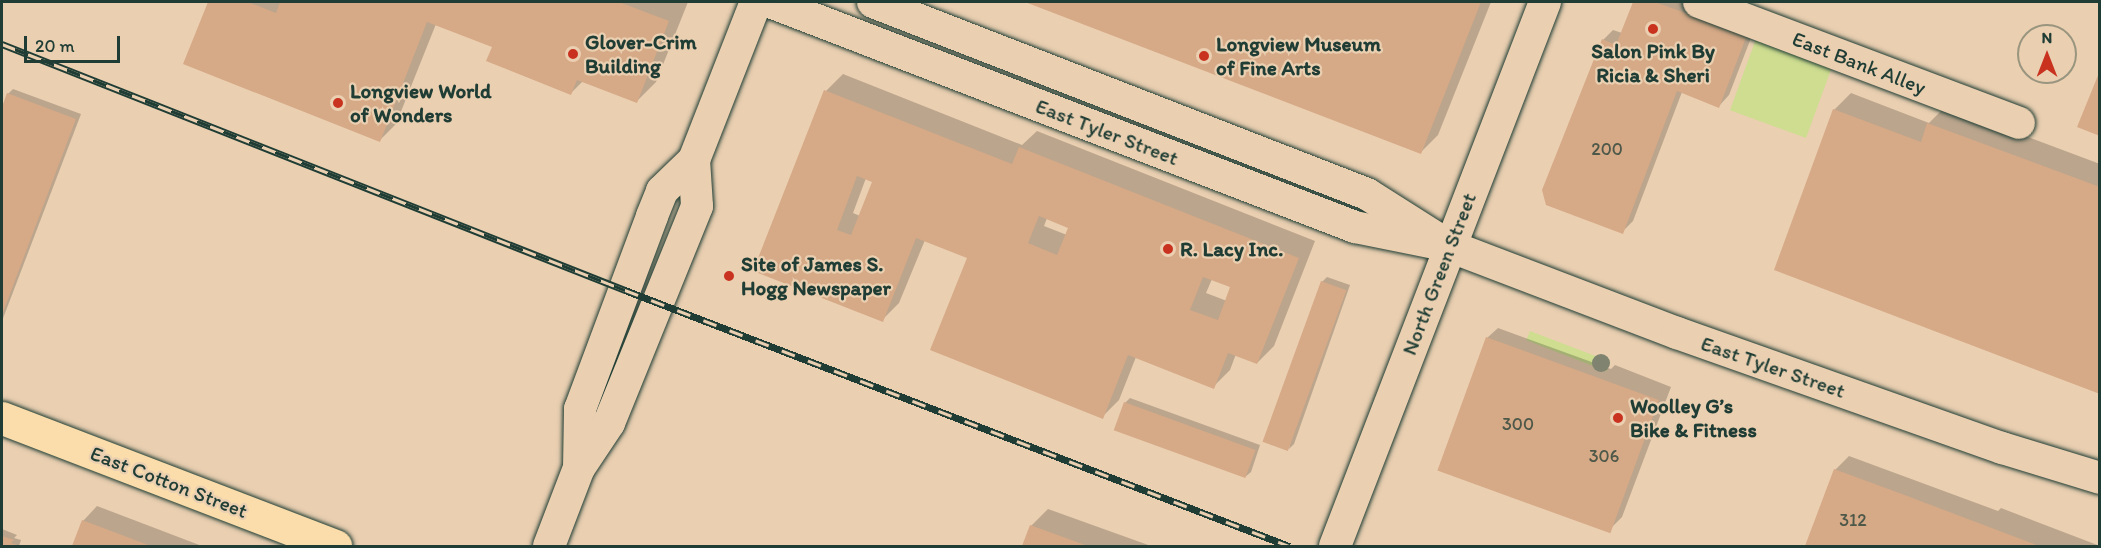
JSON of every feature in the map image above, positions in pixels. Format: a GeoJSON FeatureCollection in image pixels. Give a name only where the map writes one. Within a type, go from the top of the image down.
{"type":"FeatureCollection","features":[{"type":"Feature","properties":{"kind":"main road","name":"East Cotton Street"},"geometry":{"type":"LineString","coordinates":[[2,418],[335,546]]}},
{"type":"Feature","properties":{"kind":"street"},"geometry":{"type":"LineString","coordinates":[[579,468],[579,410],[662,191],[694,160],[756,2]]}},
{"type":"Feature","properties":{"kind":"street","name":"East Tyler Street"},"geometry":{"type":"LineString","coordinates":[[770,2],[1355,227],[1449,246],[1677,333],[2002,448],[2100,478]]}},
{"type":"Feature","properties":{"kind":"street","name":"East Tyler Street"},"geometry":{"type":"LineString","coordinates":[[873,2],[1367,194],[1449,246]]}},
{"type":"Feature","properties":{"kind":"street","name":"North Green Street"},"geometry":{"type":"LineString","coordinates":[[1335,546],[1545,2]]}},
{"type":"Feature","properties":{"kind":"street","name":"East Bank Alley"},"geometry":{"type":"LineString","coordinates":[[1699,2],[2019,123]]}},
{"type":"Feature","properties":{"kind":"street"},"geometry":{"type":"LineString","coordinates":[[549,546],[579,468],[609,423],[697,206],[694,160]]}},
{"type":"Feature","properties":{"kind":"green space"},"geometry":{"type":"Polygon","coordinates":[[[1757,36],[1833,64],[1806,138],[1730,110],[1757,36]]]}},
{"type":"Feature","properties":{"kind":"green space"},"geometry":{"type":"Polygon","coordinates":[[[1530,331],[1610,362],[1607,371],[1526,340],[1530,331]]]}},
{"type":"Feature","properties":{"kind":"building"},"geometry":{"type":"Polygon","coordinates":[[[208,2],[248,2],[276,13],[280,2],[619,2],[669,21],[637,103],[577,80],[571,95],[486,61],[492,47],[427,22],[380,142],[183,64],[208,2]]]}},
{"type":"Feature","properties":{"kind":"building"},"geometry":{"type":"Polygon","coordinates":[[[1025,2],[1481,2],[1421,154],[1025,2]]]}},
{"type":"Feature","properties":{"kind":"building"},"geometry":{"type":"Polygon","coordinates":[[[1633,2],[1655,2],[1747,35],[1719,108],[1677,91],[1623,234],[1546,205],[1542,190],[1602,39],[1616,45],[1633,2]]]}},
{"type":"Feature","properties":{"kind":"building"},"geometry":{"type":"Polygon","coordinates":[[[2100,73],[2100,136],[2077,127],[2100,73]]]}},
{"type":"Feature","properties":{"kind":"building","name":"R. Lacy Inc."},"geometry":{"type":"Polygon","coordinates":[[[824,90],[1012,164],[1019,147],[1299,258],[1257,364],[1228,353],[1214,389],[1128,355],[1103,419],[930,350],[967,258],[916,238],[883,322],[753,271],[824,90]],[[857,176],[837,230],[851,235],[872,182],[857,176]],[[1039,216],[1028,243],[1057,255],[1068,228],[1039,216]],[[1203,277],[1190,310],[1218,320],[1230,287],[1203,277]]]}},
{"type":"Feature","properties":{"kind":"building"},"geometry":{"type":"Polygon","coordinates":[[[7,93],[76,119],[2,315],[2,107],[7,93]]]}},
{"type":"Feature","properties":{"kind":"building"},"geometry":{"type":"Polygon","coordinates":[[[1833,109],[1921,142],[1927,123],[2100,187],[2100,394],[1774,270],[1833,109]]]}},
{"type":"Feature","properties":{"kind":"building"},"geometry":{"type":"Polygon","coordinates":[[[1321,281],[1346,290],[1288,451],[1263,442],[1321,281]]]}},
{"type":"Feature","properties":{"kind":"building"},"geometry":{"type":"Polygon","coordinates":[[[1486,337],[1659,400],[1610,533],[1437,470],[1486,337]]]}},
{"type":"Feature","properties":{"kind":"building"},"geometry":{"type":"Polygon","coordinates":[[[1124,402],[1256,450],[1245,478],[1114,430],[1124,402]]]}},
{"type":"Feature","properties":{"kind":"building"},"geometry":{"type":"Polygon","coordinates":[[[1834,469],[1902,494],[2039,546],[1805,546],[1834,469]]]}},
{"type":"Feature","properties":{"kind":"building"},"geometry":{"type":"Polygon","coordinates":[[[82,520],[151,546],[72,546],[82,520]]]}},
{"type":"Feature","properties":{"kind":"building"},"geometry":{"type":"Polygon","coordinates":[[[1030,525],[1088,546],[1022,546],[1030,525]]]}},
{"type":"Feature","properties":{"kind":"building"},"geometry":{"type":"Polygon","coordinates":[[[2,536],[14,540],[11,543],[20,546],[2,546],[2,536]]]}},
{"type":"Feature","properties":{"kind":"railway"},"geometry":{"type":"LineString","coordinates":[[2,44],[625,290],[1289,546]]}},
{"type":"Feature","properties":{"kind":"place","name":"Salon Pink By Ricia & Sheri"},"geometry":{"type":"Point","coordinates":[1653,29]}},
{"type":"Feature","properties":{"kind":"place","name":"Glover-Crim Building"},"geometry":{"type":"Point","coordinates":[573,54]}},
{"type":"Feature","properties":{"kind":"place","name":"Longview Museum of Fine Arts"},"geometry":{"type":"Point","coordinates":[1204,56]}},
{"type":"Feature","properties":{"kind":"place","name":"Longview World of Wonders"},"geometry":{"type":"Point","coordinates":[338,103]}},
{"type":"Feature","properties":{"kind":"place","name":"R. Lacy Inc."},"geometry":{"type":"Point","coordinates":[1168,249]}},
{"type":"Feature","properties":{"kind":"place","name":"Site of James S. Hogg Newspaper"},"geometry":{"type":"Point","coordinates":[729,276]}},
{"type":"Feature","properties":{"kind":"place","name":"Woolley G’s Bike & Fitness"},"geometry":{"type":"Point","coordinates":[1618,418]}}]}
